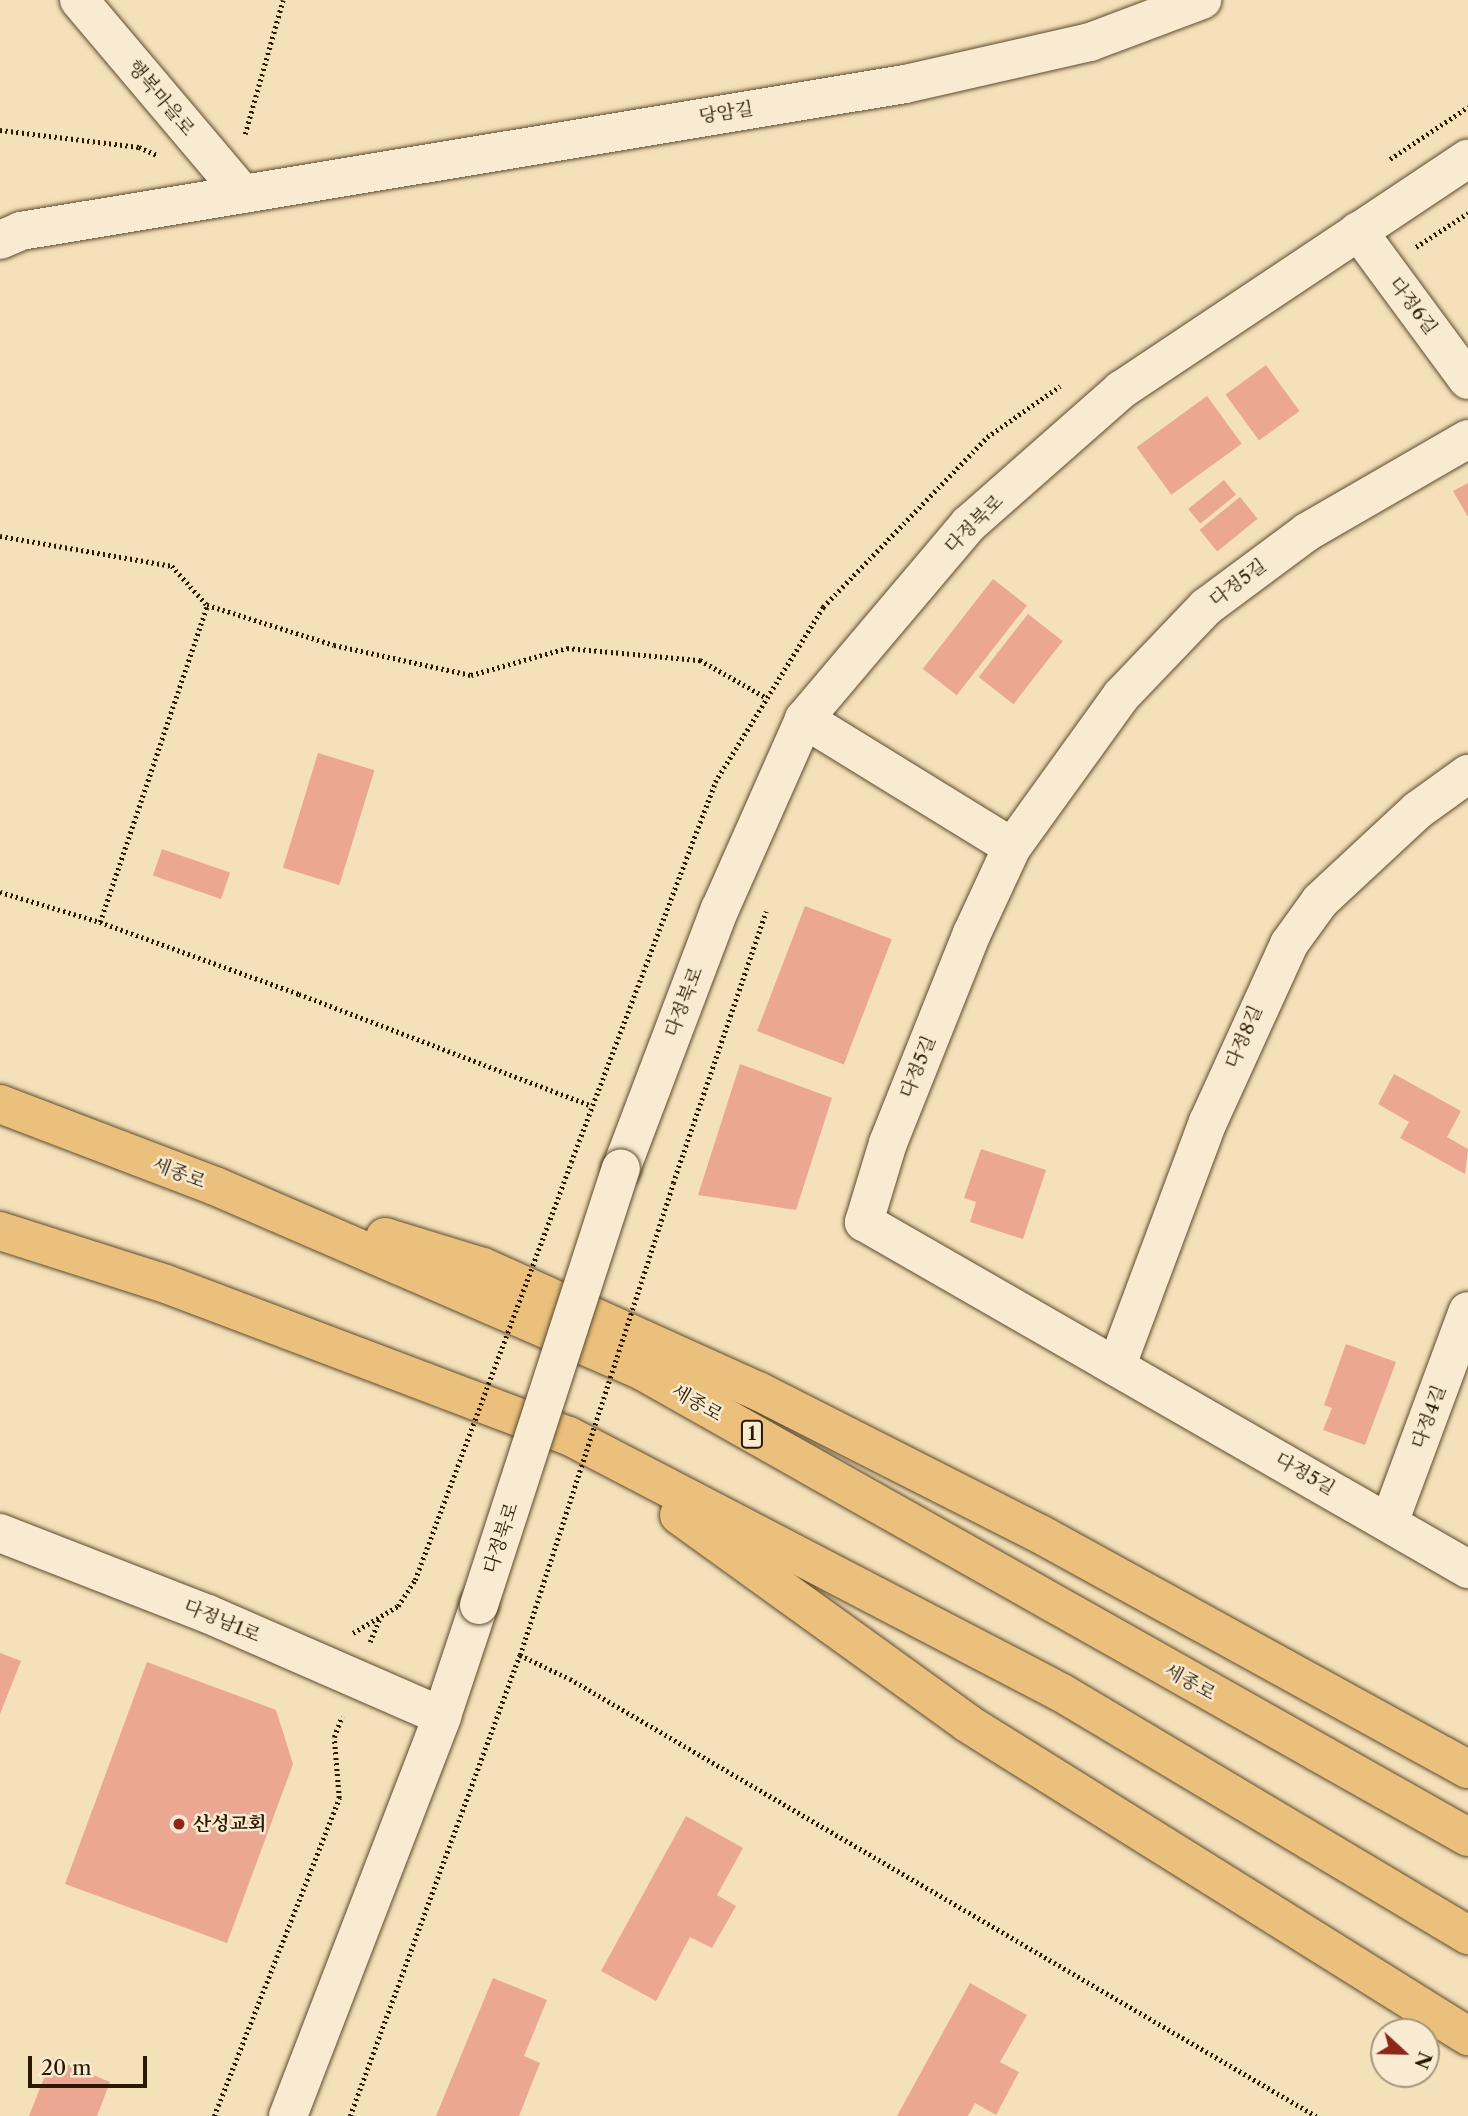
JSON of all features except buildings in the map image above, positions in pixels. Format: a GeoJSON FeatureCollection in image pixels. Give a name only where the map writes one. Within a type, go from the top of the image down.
{"type":"FeatureCollection","features":[{"type":"Feature","properties":{"kind":"highway","name":"세종로"},"geometry":{"type":"LineString","coordinates":[[0,1104],[215,1186],[644,1373],[1468,1837]]}},
{"type":"Feature","properties":{"kind":"highway"},"geometry":{"type":"LineString","coordinates":[[215,1186],[483,1267],[758,1391],[1040,1534],[1468,1769]]}},
{"type":"Feature","properties":{"kind":"highway"},"geometry":{"type":"LineString","coordinates":[[0,1231],[166,1284],[569,1436],[1062,1693],[1468,1935]]}},
{"type":"Feature","properties":{"kind":"highway"},"geometry":{"type":"LineString","coordinates":[[569,1436],[967,1723],[1468,2036]]}},
{"type":"Feature","properties":{"kind":"street","name":"행복마을로"},"geometry":{"type":"LineString","coordinates":[[79,0],[243,194]]}},
{"type":"Feature","properties":{"kind":"street","name":"당암길"},"geometry":{"type":"LineString","coordinates":[[0,240],[22,231],[905,84],[1090,42],[1202,0]]}},
{"type":"Feature","properties":{"kind":"street","name":"다정북로"},"geometry":{"type":"LineString","coordinates":[[288,2116],[442,1716],[621,1169],[720,909],[804,719],[970,524],[1121,390],[1468,159]]}},
{"type":"Feature","properties":{"kind":"street","name":"다정6길"},"geometry":{"type":"LineString","coordinates":[[1358,231],[1468,380]]}},
{"type":"Feature","properties":{"kind":"street","name":"다정5길"},"geometry":{"type":"LineString","coordinates":[[1468,439],[1307,532],[1206,607],[1122,696],[1012,847],[972,933],[888,1143],[864,1222],[1468,1569]]}},
{"type":"Feature","properties":{"kind":"street"},"geometry":{"type":"LineString","coordinates":[[804,719],[1012,847]]}},
{"type":"Feature","properties":{"kind":"street","name":"다정8길"},"geometry":{"type":"LineString","coordinates":[[1117,1365],[1208,1122],[1289,944],[1320,901],[1418,810],[1468,774]]}},
{"type":"Feature","properties":{"kind":"street","name":"다정4길"},"geometry":{"type":"LineString","coordinates":[[1390,1523],[1468,1311]]}},
{"type":"Feature","properties":{"kind":"street","name":"다정남1로"},"geometry":{"type":"LineString","coordinates":[[0,1533],[208,1614],[442,1716]]}},
{"type":"Feature","properties":{"kind":"path"},"geometry":{"type":"LineString","coordinates":[[243,194],[244,138],[283,0]]}},
{"type":"Feature","properties":{"kind":"path"},"geometry":{"type":"LineString","coordinates":[[0,130],[138,147],[162,157]]}},
{"type":"Feature","properties":{"kind":"path"},"geometry":{"type":"LineString","coordinates":[[1384,267],[1468,213]]}},
{"type":"Feature","properties":{"kind":"path"},"geometry":{"type":"LineString","coordinates":[[0,536],[172,566],[207,605],[334,645],[471,675],[566,648],[700,660],[804,719]]}},
{"type":"Feature","properties":{"kind":"path"},"geometry":{"type":"LineString","coordinates":[[100,922],[207,605]]}},
{"type":"Feature","properties":{"kind":"path"},"geometry":{"type":"LineString","coordinates":[[0,892],[100,922],[589,1105]]}},
{"type":"Feature","properties":{"kind":"path"},"geometry":{"type":"LineString","coordinates":[[350,2116],[520,1655],[673,1183],[767,908]]}},
{"type":"Feature","properties":{"kind":"path"},"geometry":{"type":"LineString","coordinates":[[415,1580],[571,1162]]}},
{"type":"Feature","properties":{"kind":"path"},"geometry":{"type":"LineString","coordinates":[[520,1655],[570,1679],[1316,2116]]}},
{"type":"Feature","properties":{"kind":"path"},"geometry":{"type":"LineString","coordinates":[[214,2116],[339,1798],[334,1737]]}},
{"type":"Feature","properties":{"kind":"place","name":"산성교회"},"geometry":{"type":"Point","coordinates":[179,1824]}}]}
